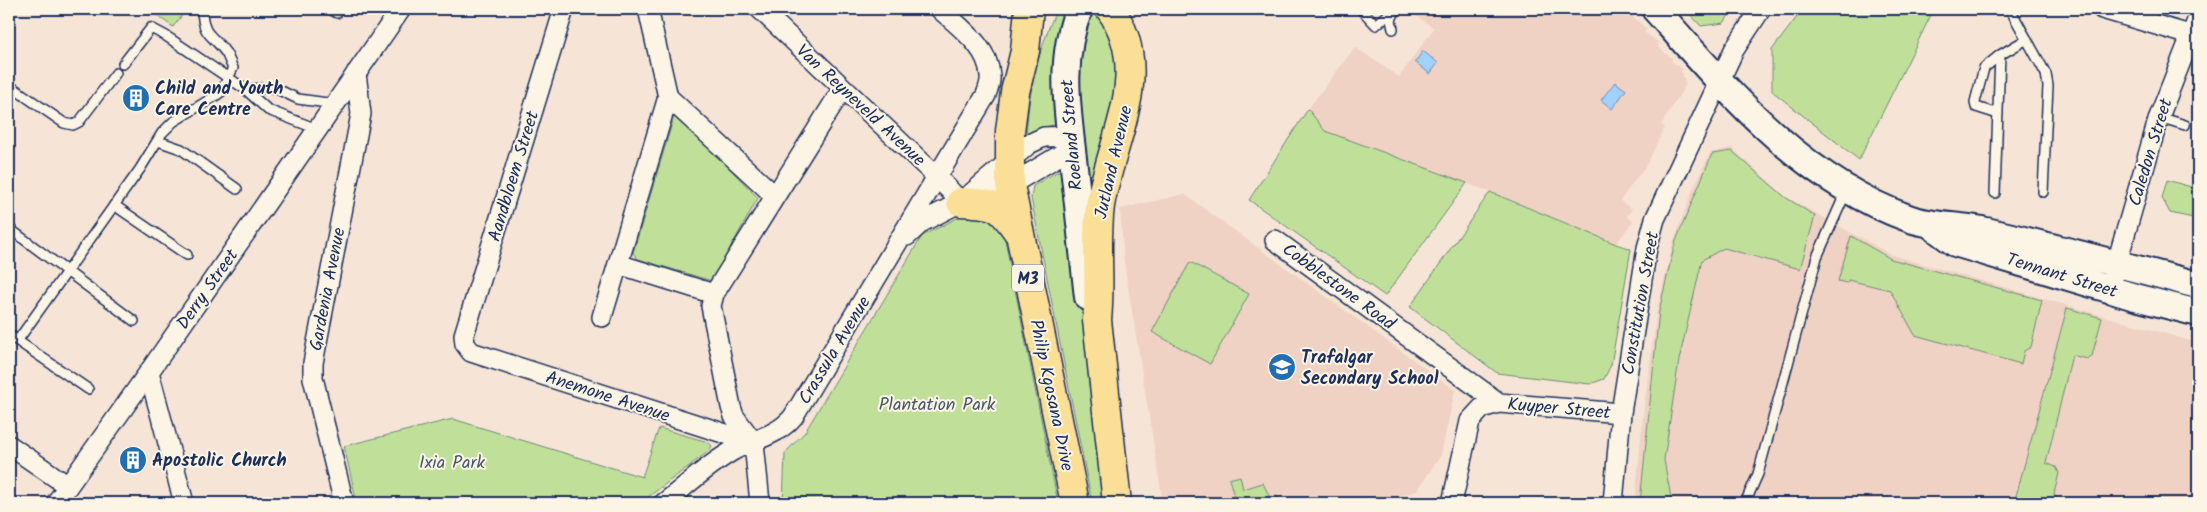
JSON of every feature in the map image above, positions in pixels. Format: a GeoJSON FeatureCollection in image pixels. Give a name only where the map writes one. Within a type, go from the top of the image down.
{"type":"FeatureCollection","features":[{"type":"Feature","properties":{"kind":"main road","name":"M3"},"geometry":{"type":"LineString","coordinates":[[1025,51],[1028,9]]}},
{"type":"Feature","properties":{"kind":"main road"},"geometry":{"type":"LineString","coordinates":[[1025,51],[1042,9]]}},
{"type":"Feature","properties":{"kind":"main road","name":"Roeland Street"},"geometry":{"type":"LineString","coordinates":[[1079,9],[1071,30],[1067,49],[1065,85],[1089,299],[1097,320]]}},
{"type":"Feature","properties":{"kind":"main road","name":"Tennant Street"},"geometry":{"type":"LineString","coordinates":[[1655,9],[1720,83],[1790,148],[1827,177],[1847,189],[1908,218],[1931,225],[1961,226],[2117,262],[2198,285]]}},
{"type":"Feature","properties":{"kind":"main road","name":"Jutland Avenue"},"geometry":{"type":"LineString","coordinates":[[1097,320],[1100,296],[1098,225],[1100,204],[1126,105],[1130,75],[1127,41],[1112,13]]}},
{"type":"Feature","properties":{"kind":"main road","name":"Philip Kgosana Drive"},"geometry":{"type":"LineString","coordinates":[[1025,51],[1015,92],[1009,172],[1018,232],[1075,503]]}},
{"type":"Feature","properties":{"kind":"main road"},"geometry":{"type":"LineString","coordinates":[[961,202],[997,206],[1006,214],[1018,232]]}},
{"type":"Feature","properties":{"kind":"main road","name":"Tennant Street"},"geometry":{"type":"LineString","coordinates":[[1931,225],[1956,242],[2110,289],[2198,313]]}},
{"type":"Feature","properties":{"kind":"main road"},"geometry":{"type":"LineString","coordinates":[[1097,320],[1117,503]]}},
{"type":"Feature","properties":{"kind":"main road"},"geometry":{"type":"LineString","coordinates":[[1112,454],[1126,503]]}},
{"type":"Feature","properties":{"kind":"street","name":"Derry Street"},"geometry":{"type":"LineString","coordinates":[[56,503],[401,9]]}},
{"type":"Feature","properties":{"kind":"street","name":"Aandbloem Street"},"geometry":{"type":"LineString","coordinates":[[465,344],[464,334],[564,9]]}},
{"type":"Feature","properties":{"kind":"street"},"geometry":{"type":"LineString","coordinates":[[602,317],[668,98],[648,9]]}},
{"type":"Feature","properties":{"kind":"street","name":"Van Reyneveld Avenue"},"geometry":{"type":"LineString","coordinates":[[760,9],[961,202]]}},
{"type":"Feature","properties":{"kind":"street","name":"Crassula Avenue"},"geometry":{"type":"LineString","coordinates":[[664,503],[719,460],[737,449],[754,443],[779,430],[793,417],[986,95],[991,77],[987,61],[980,47],[940,9]]}},
{"type":"Feature","properties":{"kind":"street","name":"Constitution Street"},"geometry":{"type":"LineString","coordinates":[[1612,503],[1621,413],[1647,248],[1655,219],[1734,50],[1761,9]]}},
{"type":"Feature","properties":{"kind":"street"},"geometry":{"type":"LineString","coordinates":[[2102,9],[2144,15],[2190,35]]}},
{"type":"Feature","properties":{"kind":"street","name":"Caledon Street"},"geometry":{"type":"LineString","coordinates":[[2110,289],[2159,117],[2198,18]]}},
{"type":"Feature","properties":{"kind":"street","name":"Gardenia Avenue"},"geometry":{"type":"LineString","coordinates":[[344,503],[313,378],[312,363],[360,114],[356,73]]}},
{"type":"Feature","properties":{"kind":"street"},"geometry":{"type":"LineString","coordinates":[[760,503],[754,443],[734,416],[731,407],[712,311],[714,294],[842,88]]}},
{"type":"Feature","properties":{"kind":"street"},"geometry":{"type":"LineString","coordinates":[[668,98],[775,196]]}},
{"type":"Feature","properties":{"kind":"street","name":"Crassula Avenue"},"geometry":{"type":"LineString","coordinates":[[961,202],[1009,172],[1022,148],[1039,139],[1071,142]]}},
{"type":"Feature","properties":{"kind":"street","name":"Crassula Avenue"},"geometry":{"type":"LineString","coordinates":[[899,243],[922,222],[961,202],[1009,172],[1071,142]]}},
{"type":"Feature","properties":{"kind":"street","name":"Cobblestone Road"},"geometry":{"type":"LineString","coordinates":[[1275,240],[1499,403]]}},
{"type":"Feature","properties":{"kind":"street"},"geometry":{"type":"LineString","coordinates":[[618,264],[714,294]]}},
{"type":"Feature","properties":{"kind":"street","name":"Anemone Avenue"},"geometry":{"type":"LineString","coordinates":[[465,344],[471,352],[754,443]]}},
{"type":"Feature","properties":{"kind":"street"},"geometry":{"type":"LineString","coordinates":[[149,372],[184,503]]}},
{"type":"Feature","properties":{"kind":"street","name":"Kuyper Street"},"geometry":{"type":"LineString","coordinates":[[1452,503],[1470,421],[1482,408],[1499,403],[1621,413]]}},
{"type":"Feature","properties":{"kind":"street"},"geometry":{"type":"LineString","coordinates":[[9,445],[68,486]]}},
{"type":"Feature","properties":{"kind":"lane"},"geometry":{"type":"LineString","coordinates":[[18,340],[172,122],[217,95],[228,79],[233,68],[226,53],[207,34],[202,24],[202,9]]}},
{"type":"Feature","properties":{"kind":"lane"},"geometry":{"type":"LineString","coordinates":[[1361,9],[1376,25],[1395,9]]}},
{"type":"Feature","properties":{"kind":"lane"},"geometry":{"type":"LineString","coordinates":[[1393,29],[1391,20],[1395,9]]}},
{"type":"Feature","properties":{"kind":"lane"},"geometry":{"type":"LineString","coordinates":[[2010,9],[2042,65],[2048,86],[2043,192]]}},
{"type":"Feature","properties":{"kind":"lane"},"geometry":{"type":"LineString","coordinates":[[123,64],[151,28],[245,89],[268,110],[317,129]]}},
{"type":"Feature","properties":{"kind":"lane"},"geometry":{"type":"LineString","coordinates":[[1998,114],[1976,107],[1975,102],[1984,68],[2000,55],[2027,39]]}},
{"type":"Feature","properties":{"kind":"lane"},"geometry":{"type":"LineString","coordinates":[[1996,193],[2000,55]]}},
{"type":"Feature","properties":{"kind":"lane"},"geometry":{"type":"LineString","coordinates":[[9,85],[64,123],[73,125],[80,122],[116,73]]}},
{"type":"Feature","properties":{"kind":"lane"},"geometry":{"type":"LineString","coordinates":[[245,89],[275,88],[298,99],[335,104]]}},
{"type":"Feature","properties":{"kind":"lane"},"geometry":{"type":"LineString","coordinates":[[2159,117],[2185,125]]}},
{"type":"Feature","properties":{"kind":"lane"},"geometry":{"type":"LineString","coordinates":[[158,141],[181,149],[237,189]]}},
{"type":"Feature","properties":{"kind":"lane"},"geometry":{"type":"LineString","coordinates":[[1746,503],[1758,474],[1817,257],[1847,189]]}},
{"type":"Feature","properties":{"kind":"lane"},"geometry":{"type":"LineString","coordinates":[[114,206],[187,255]]}},
{"type":"Feature","properties":{"kind":"lane"},"geometry":{"type":"LineString","coordinates":[[10,229],[68,270],[134,321]]}},
{"type":"Feature","properties":{"kind":"lane"},"geometry":{"type":"LineString","coordinates":[[9,334],[88,389]]}},
{"type":"Feature","properties":{"kind":"shaded area"},"geometry":{"type":"Polygon","coordinates":[[[1623,9],[1647,29],[1644,32],[1659,43],[1658,47],[1673,59],[1671,61],[1683,69],[1681,72],[1684,74],[1682,76],[1686,84],[1661,125],[1665,127],[1648,162],[1620,201],[1632,209],[1627,217],[1633,221],[1616,244],[1490,192],[1325,131],[1308,109],[1355,47],[1399,77],[1434,28],[1408,10],[1623,9]]]}},
{"type":"Feature","properties":{"kind":"shaded area"},"geometry":{"type":"Polygon","coordinates":[[[1732,148],[1786,197],[1892,255],[2198,343],[2198,503],[1635,503],[1643,415],[1657,310],[1673,243],[1693,189],[1710,153],[1732,148]]]}},
{"type":"Feature","properties":{"kind":"shaded area","name":"Trafalgar Secondary School"},"geometry":{"type":"Polygon","coordinates":[[[1184,194],[1455,390],[1441,455],[1417,491],[1376,503],[1163,503],[1124,262],[1120,209],[1184,194]]]}},
{"type":"Feature","properties":{"kind":"green space"},"geometry":{"type":"Polygon","coordinates":[[[148,9],[187,9],[173,27],[148,9]]]}},
{"type":"Feature","properties":{"kind":"green space"},"geometry":{"type":"Polygon","coordinates":[[[1057,9],[1070,9],[1058,124],[1040,128],[1026,139],[1029,105],[1035,72],[1044,40],[1057,9]]]}},
{"type":"Feature","properties":{"kind":"green space"},"geometry":{"type":"Polygon","coordinates":[[[1092,9],[1095,9],[1112,29],[1123,86],[1090,192],[1085,165],[1077,79],[1079,55],[1092,9]]]}},
{"type":"Feature","properties":{"kind":"green space"},"geometry":{"type":"Polygon","coordinates":[[[1685,9],[1733,9],[1724,23],[1701,26],[1685,9]]]}},
{"type":"Feature","properties":{"kind":"green space"},"geometry":{"type":"Polygon","coordinates":[[[1803,9],[1934,9],[1859,160],[1772,91],[1772,50],[1803,9]]]}},
{"type":"Feature","properties":{"kind":"green space"},"geometry":{"type":"Polygon","coordinates":[[[1308,109],[1325,131],[1467,183],[1385,296],[1249,200],[1308,109]]]}},
{"type":"Feature","properties":{"kind":"green space"},"geometry":{"type":"Polygon","coordinates":[[[678,115],[758,198],[712,281],[638,259],[633,253],[674,117],[678,115]]]}},
{"type":"Feature","properties":{"kind":"green space"},"geometry":{"type":"Polygon","coordinates":[[[1732,151],[1785,197],[1815,216],[1800,269],[1724,248],[1702,260],[1679,360],[1664,460],[1672,503],[1640,503],[1659,311],[1675,243],[1712,154],[1732,151]]]}},
{"type":"Feature","properties":{"kind":"green space"},"geometry":{"type":"Polygon","coordinates":[[[1065,167],[1110,503],[1092,503],[1031,198],[1033,186],[1065,167]]]}},
{"type":"Feature","properties":{"kind":"green space"},"geometry":{"type":"Polygon","coordinates":[[[2167,180],[2198,189],[2198,219],[2170,213],[2162,198],[2167,180]]]}},
{"type":"Feature","properties":{"kind":"green space"},"geometry":{"type":"Polygon","coordinates":[[[1490,192],[1631,249],[1611,365],[1604,379],[1590,384],[1497,373],[1410,307],[1490,192]]]}},
{"type":"Feature","properties":{"kind":"green space","name":"Plantation Park"},"geometry":{"type":"Polygon","coordinates":[[[975,209],[1002,225],[1058,503],[783,503],[785,453],[805,432],[922,236],[975,209]]]}},
{"type":"Feature","properties":{"kind":"green space"},"geometry":{"type":"Polygon","coordinates":[[[1851,236],[1891,259],[2042,300],[2031,347],[2024,351],[2021,364],[1915,335],[1890,290],[1848,280],[1847,283],[1838,281],[1851,236]]]}},
{"type":"Feature","properties":{"kind":"green space"},"geometry":{"type":"Polygon","coordinates":[[[1190,262],[1249,294],[1210,364],[1152,332],[1190,262]]]}},
{"type":"Feature","properties":{"kind":"green space"},"geometry":{"type":"Polygon","coordinates":[[[2067,308],[2102,318],[2092,356],[2087,359],[2072,355],[2046,463],[2056,467],[2059,473],[2054,494],[2059,503],[2014,503],[2067,308]]]}},
{"type":"Feature","properties":{"kind":"green space","name":"Ixia Park"},"geometry":{"type":"Polygon","coordinates":[[[453,419],[642,477],[659,428],[708,442],[712,446],[709,451],[640,503],[357,503],[344,446],[453,419]]]}},
{"type":"Feature","properties":{"kind":"green space"},"geometry":{"type":"Polygon","coordinates":[[[1240,476],[1243,489],[1263,483],[1270,498],[1277,496],[1280,503],[1236,503],[1229,479],[1240,476]]]}},
{"type":"Feature","properties":{"kind":"water"},"geometry":{"type":"Polygon","coordinates":[[[1423,51],[1438,63],[1430,74],[1415,62],[1423,51]]]}},
{"type":"Feature","properties":{"kind":"water"},"geometry":{"type":"Polygon","coordinates":[[[1615,82],[1626,90],[1612,109],[1601,100],[1615,82]]]}},
{"type":"Feature","properties":{"kind":"place","name":"Child and Youth Care Centre"},"geometry":{"type":"Point","coordinates":[136,98]}},
{"type":"Feature","properties":{"kind":"place","name":"Trafalgar Secondary School"},"geometry":{"type":"Point","coordinates":[1282,367]}},
{"type":"Feature","properties":{"kind":"place","name":"Apostolic Church"},"geometry":{"type":"Point","coordinates":[133,460]}}]}
